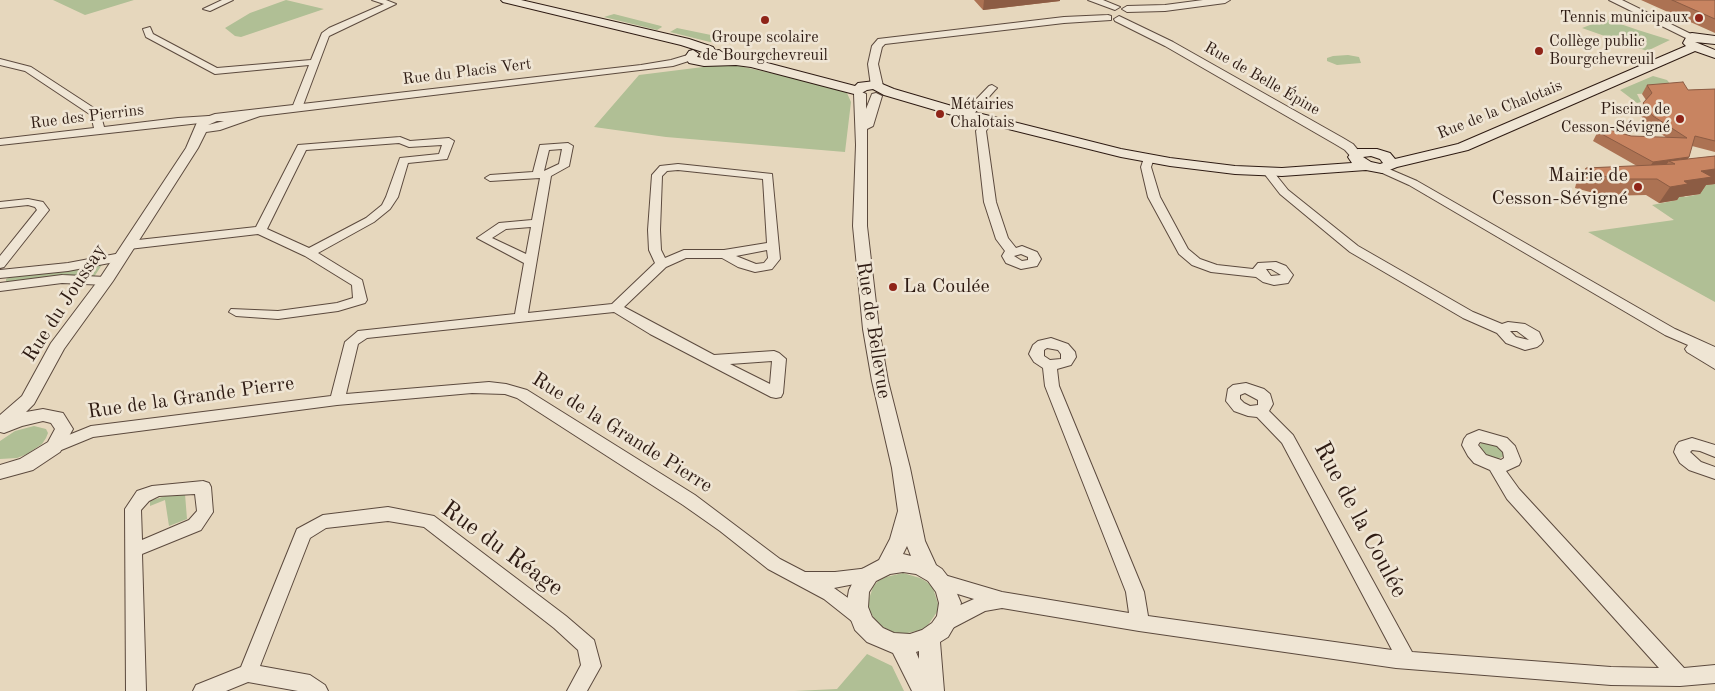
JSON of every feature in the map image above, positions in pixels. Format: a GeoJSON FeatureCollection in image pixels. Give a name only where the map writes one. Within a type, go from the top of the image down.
{"type":"FeatureCollection","features":[{"type":"Feature","properties":{"kind":"main road"},"geometry":{"type":"LineString","coordinates":[[507,0],[685,47],[704,56],[752,63],[870,90],[886,99],[922,102],[967,115],[1149,158],[1204,167],[1268,172],[1304,172],[1325,169],[1359,159],[1386,163]]}},
{"type":"Feature","properties":{"kind":"main road"},"geometry":{"type":"LineString","coordinates":[[1694,42],[1714,39]]}},
{"type":"Feature","properties":{"kind":"main road"},"geometry":{"type":"LineString","coordinates":[[1694,42],[1715,54]]}},
{"type":"Feature","properties":{"kind":"main road","name":"Rue de la Chalotais"},"geometry":{"type":"LineString","coordinates":[[1386,163],[1428,156],[1463,147],[1694,42]]}},
{"type":"Feature","properties":{"kind":"street"},"geometry":{"type":"LineString","coordinates":[[206,9],[229,0]]}},
{"type":"Feature","properties":{"kind":"street"},"geometry":{"type":"LineString","coordinates":[[297,108],[325,35],[332,30],[392,4],[376,0]]}},
{"type":"Feature","properties":{"kind":"street"},"geometry":{"type":"LineString","coordinates":[[1092,0],[1130,13]]}},
{"type":"Feature","properties":{"kind":"street"},"geometry":{"type":"LineString","coordinates":[[1092,0],[1103,13],[1119,19],[1130,13],[1225,0]]}},
{"type":"Feature","properties":{"kind":"street"},"geometry":{"type":"LineString","coordinates":[[1614,0],[1694,42]]}},
{"type":"Feature","properties":{"kind":"street"},"geometry":{"type":"LineString","coordinates":[[1103,13],[1105,8],[1115,7]]}},
{"type":"Feature","properties":{"kind":"street"},"geometry":{"type":"LineString","coordinates":[[870,90],[877,46],[884,40],[1064,20],[1103,13]]}},
{"type":"Feature","properties":{"kind":"street","name":"Rue de Belle Épine"},"geometry":{"type":"LineString","coordinates":[[1130,13],[1150,34]]}},
{"type":"Feature","properties":{"kind":"street","name":"Rue de Belle Épine"},"geometry":{"type":"LineString","coordinates":[[1119,19],[1150,34],[1344,144],[1359,159]]}},
{"type":"Feature","properties":{"kind":"street"},"geometry":{"type":"LineString","coordinates":[[147,29],[149,36],[214,70],[314,62]]}},
{"type":"Feature","properties":{"kind":"street","name":"Rue du Placis Vert"},"geometry":{"type":"LineString","coordinates":[[212,124],[258,113],[641,68],[704,56]]}},
{"type":"Feature","properties":{"kind":"street"},"geometry":{"type":"LineString","coordinates":[[0,62],[28,68],[96,114],[100,131]]}},
{"type":"Feature","properties":{"kind":"street"},"geometry":{"type":"LineString","coordinates":[[967,115],[992,88]]}},
{"type":"Feature","properties":{"kind":"street","name":"Rue de Bellevue"},"geometry":{"type":"LineString","coordinates":[[870,90],[862,146],[860,226],[864,273],[880,381],[901,468],[915,541],[935,576]]}},
{"type":"Feature","properties":{"kind":"street"},"geometry":{"type":"LineString","coordinates":[[988,120],[981,131],[990,202],[1002,239],[1012,251]]}},
{"type":"Feature","properties":{"kind":"street","name":"Rue des Pierrins"},"geometry":{"type":"LineString","coordinates":[[0,142],[178,121],[212,124]]}},
{"type":"Feature","properties":{"kind":"street","name":"Rue du Joussay"},"geometry":{"type":"LineString","coordinates":[[0,427],[28,400],[38,386],[57,348],[106,281],[192,148],[212,124]]}},
{"type":"Feature","properties":{"kind":"street"},"geometry":{"type":"LineString","coordinates":[[236,312],[278,315],[338,307],[360,300],[358,283],[309,253],[260,230],[302,147],[400,140],[409,144],[449,141],[443,157],[404,160]]}},
{"type":"Feature","properties":{"kind":"street"},"geometry":{"type":"LineString","coordinates":[[309,253],[370,220],[386,207],[392,197],[409,144]]}},
{"type":"Feature","properties":{"kind":"street"},"geometry":{"type":"LineString","coordinates":[[1149,158],[1146,167],[1154,197],[1183,252],[1196,262],[1215,269],[1260,273]]}},
{"type":"Feature","properties":{"kind":"street"},"geometry":{"type":"LineString","coordinates":[[1386,163],[1413,183],[1670,332],[1715,364]]}},
{"type":"Feature","properties":{"kind":"street"},"geometry":{"type":"LineString","coordinates":[[662,264],[655,250],[654,230],[658,175],[664,168],[678,167],[768,176],[774,259],[768,266],[755,268],[742,264],[724,254]]}},
{"type":"Feature","properties":{"kind":"street"},"geometry":{"type":"LineString","coordinates":[[1268,172],[1284,192],[1354,249],[1468,315],[1503,330]]}},
{"type":"Feature","properties":{"kind":"street"},"geometry":{"type":"LineString","coordinates":[[490,178],[542,174],[538,223],[521,317]]}},
{"type":"Feature","properties":{"kind":"street"},"geometry":{"type":"LineString","coordinates":[[1564,180],[1604,178]]}},
{"type":"Feature","properties":{"kind":"street"},"geometry":{"type":"LineString","coordinates":[[0,205],[28,202],[39,204],[44,210],[0,264]]}},
{"type":"Feature","properties":{"kind":"street"},"geometry":{"type":"LineString","coordinates":[[531,261],[483,238],[503,226],[538,223]]}},
{"type":"Feature","properties":{"kind":"street","name":"Rue du Joussay"},"geometry":{"type":"LineString","coordinates":[[125,251],[260,230]]}},
{"type":"Feature","properties":{"kind":"street"},"geometry":{"type":"LineString","coordinates":[[616,308],[662,264],[684,254],[724,254],[772,246]]}},
{"type":"Feature","properties":{"kind":"street"},"geometry":{"type":"LineString","coordinates":[[0,274],[68,267],[125,251]]}},
{"type":"Feature","properties":{"kind":"street"},"geometry":{"type":"LineString","coordinates":[[0,287],[62,280],[106,281]]}},
{"type":"Feature","properties":{"kind":"street"},"geometry":{"type":"LineString","coordinates":[[337,400],[352,342],[363,334],[521,317],[616,308],[714,360]]}},
{"type":"Feature","properties":{"kind":"street"},"geometry":{"type":"LineString","coordinates":[[1670,332],[1715,352]]}},
{"type":"Feature","properties":{"kind":"street"},"geometry":{"type":"LineString","coordinates":[[1050,365],[1052,386],[1135,592],[1139,623]]}},
{"type":"Feature","properties":{"kind":"street","name":"Rue du Joussay"},"geometry":{"type":"LineString","coordinates":[[38,386],[38,397],[43,415]]}},
{"type":"Feature","properties":{"kind":"street","name":"Rue de la Grande Pierre"},"geometry":{"type":"LineString","coordinates":[[54,447],[91,432],[337,400],[489,387],[522,394],[689,500],[774,564],[830,594],[859,616]]}},
{"type":"Feature","properties":{"kind":"street","name":"Rue de la Coulée"},"geometry":{"type":"LineString","coordinates":[[1260,411],[1288,439],[1407,660]]}},
{"type":"Feature","properties":{"kind":"street"},"geometry":{"type":"LineString","coordinates":[[0,427],[18,420],[43,415],[57,418],[64,429]]}},
{"type":"Feature","properties":{"kind":"street"},"geometry":{"type":"LineString","coordinates":[[64,429],[91,432]]}},
{"type":"Feature","properties":{"kind":"street"},"geometry":{"type":"LineString","coordinates":[[1,473],[26,465],[54,447],[64,429]]}},
{"type":"Feature","properties":{"kind":"street"},"geometry":{"type":"LineString","coordinates":[[1715,452],[1692,444],[1684,446],[1682,452],[1686,459],[1695,466],[1715,473]]}},
{"type":"Feature","properties":{"kind":"street"},"geometry":{"type":"LineString","coordinates":[[1496,466],[1513,494],[1680,677]]}},
{"type":"Feature","properties":{"kind":"street"},"geometry":{"type":"LineString","coordinates":[[134,550],[195,525],[205,512],[203,488],[158,490],[143,496],[133,509],[136,691]]}},
{"type":"Feature","properties":{"kind":"street","name":"Rue de Bellevue"},"geometry":{"type":"LineString","coordinates":[[877,570],[900,540],[908,511]]}},
{"type":"Feature","properties":{"kind":"street","name":"Rue du Réage"},"geometry":{"type":"LineString","coordinates":[[248,673],[303,534],[323,522],[388,514],[428,521],[552,616],[587,646],[591,666],[577,691]]}},
{"type":"Feature","properties":{"kind":"street"},"geometry":{"type":"LineString","coordinates":[[1002,600],[983,604],[962,613],[920,642],[900,644],[884,640],[875,635],[863,623],[857,607],[859,590],[877,570],[912,564],[935,576],[1002,600],[1139,623],[1407,660],[1562,673],[1680,677],[1715,674]]}},
{"type":"Feature","properties":{"kind":"street","name":"Rue de la Grande Pierre"},"geometry":{"type":"LineString","coordinates":[[803,578],[835,580],[877,570]]}},
{"type":"Feature","properties":{"kind":"street"},"geometry":{"type":"LineString","coordinates":[[933,691],[936,632],[947,618],[950,603],[948,596],[935,576]]}},
{"type":"Feature","properties":{"kind":"street"},"geometry":{"type":"LineString","coordinates":[[900,644],[924,691]]}},
{"type":"Feature","properties":{"kind":"street"},"geometry":{"type":"LineString","coordinates":[[203,691],[248,673],[310,684],[318,691]]}},
{"type":"Feature","properties":{"kind":"green space"},"geometry":{"type":"Polygon","coordinates":[[[53,0],[134,0],[85,15],[53,0]]]}},
{"type":"Feature","properties":{"kind":"green space"},"geometry":{"type":"Polygon","coordinates":[[[286,0],[324,9],[241,37],[235,36],[225,28],[250,13],[286,0]]]}},
{"type":"Feature","properties":{"kind":"green space"},"geometry":{"type":"Polygon","coordinates":[[[614,14],[662,27],[657,30],[604,17],[614,14]]]}},
{"type":"Feature","properties":{"kind":"green space"},"geometry":{"type":"Polygon","coordinates":[[[1606,19],[1670,40],[1647,51],[1582,28],[1606,19]]]}},
{"type":"Feature","properties":{"kind":"green space"},"geometry":{"type":"Polygon","coordinates":[[[677,28],[711,35],[714,41],[710,42],[670,32],[677,28]]]}},
{"type":"Feature","properties":{"kind":"green space"},"geometry":{"type":"Polygon","coordinates":[[[1348,55],[1359,57],[1361,63],[1337,65],[1327,61],[1327,58],[1333,56],[1348,55]]]}},
{"type":"Feature","properties":{"kind":"green space"},"geometry":{"type":"Polygon","coordinates":[[[719,65],[735,65],[838,88],[847,93],[851,102],[845,152],[666,137],[594,127],[639,75],[719,65]]]}},
{"type":"Feature","properties":{"kind":"green space"},"geometry":{"type":"Polygon","coordinates":[[[1653,76],[1667,80],[1671,85],[1655,93],[1637,94],[1641,102],[1637,103],[1620,90],[1653,76]]]}},
{"type":"Feature","properties":{"kind":"green space"},"geometry":{"type":"Polygon","coordinates":[[[1715,179],[1715,302],[1588,232],[1674,220],[1652,205],[1677,200],[1675,191],[1685,197],[1700,194],[1692,188],[1715,179]]]}},
{"type":"Feature","properties":{"kind":"green space"},"geometry":{"type":"Polygon","coordinates":[[[103,263],[94,277],[6,282],[6,279],[12,276],[103,263]]]}},
{"type":"Feature","properties":{"kind":"green space"},"geometry":{"type":"Polygon","coordinates":[[[34,426],[46,429],[48,433],[42,444],[17,458],[0,459],[0,441],[15,431],[34,426]]]}},
{"type":"Feature","properties":{"kind":"green space"},"geometry":{"type":"Polygon","coordinates":[[[1481,443],[1498,446],[1503,450],[1504,456],[1498,459],[1488,457],[1479,447],[1481,443]]]}},
{"type":"Feature","properties":{"kind":"green space"},"geometry":{"type":"Polygon","coordinates":[[[185,494],[187,519],[169,526],[165,500],[150,506],[150,501],[168,495],[185,494]]]}},
{"type":"Feature","properties":{"kind":"green space"},"geometry":{"type":"Polygon","coordinates":[[[903,573],[927,582],[933,588],[938,604],[937,612],[928,625],[921,630],[903,634],[894,633],[878,624],[869,610],[868,602],[873,587],[878,581],[903,573]]]}},
{"type":"Feature","properties":{"kind":"green space"},"geometry":{"type":"Polygon","coordinates":[[[867,654],[892,666],[904,691],[794,691],[837,689],[867,654]]]}},
{"type":"Feature","properties":{"kind":"building"},"geometry":{"type":"Polygon","coordinates":[[[1672,0],[1715,0],[1715,19],[1672,0]]]}},
{"type":"Feature","properties":{"kind":"building"},"geometry":{"type":"Polygon","coordinates":[[[1683,82],[1688,90],[1715,89],[1715,141],[1695,136],[1689,157],[1653,162],[1598,132],[1600,127],[1631,136],[1687,138],[1653,116],[1643,103],[1652,93],[1647,85],[1683,82]]]}},
{"type":"Feature","properties":{"kind":"building"},"geometry":{"type":"Polygon","coordinates":[[[1715,156],[1715,169],[1701,171],[1712,177],[1684,181],[1688,184],[1670,187],[1657,179],[1615,179],[1585,171],[1586,168],[1675,164],[1669,161],[1715,156]]]}},
{"type":"Feature","properties":{"kind":"place","name":"Tennis municipaux"},"geometry":{"type":"Point","coordinates":[1699,18]}},
{"type":"Feature","properties":{"kind":"place","name":"Groupe scolaire de Bourgchevreuil"},"geometry":{"type":"Point","coordinates":[765,20]}},
{"type":"Feature","properties":{"kind":"place","name":"Collège public Bourgchevreuil"},"geometry":{"type":"Point","coordinates":[1539,51]}},
{"type":"Feature","properties":{"kind":"place","name":"Métairies Chalotais"},"geometry":{"type":"Point","coordinates":[940,114]}},
{"type":"Feature","properties":{"kind":"place","name":"Piscine de Cesson-Sévigné"},"geometry":{"type":"Point","coordinates":[1680,119]}},
{"type":"Feature","properties":{"kind":"place","name":"Mairie de Cesson-Sévigné"},"geometry":{"type":"Point","coordinates":[1638,187]}},
{"type":"Feature","properties":{"kind":"place","name":"La Coulée"},"geometry":{"type":"Point","coordinates":[893,287]}}]}
